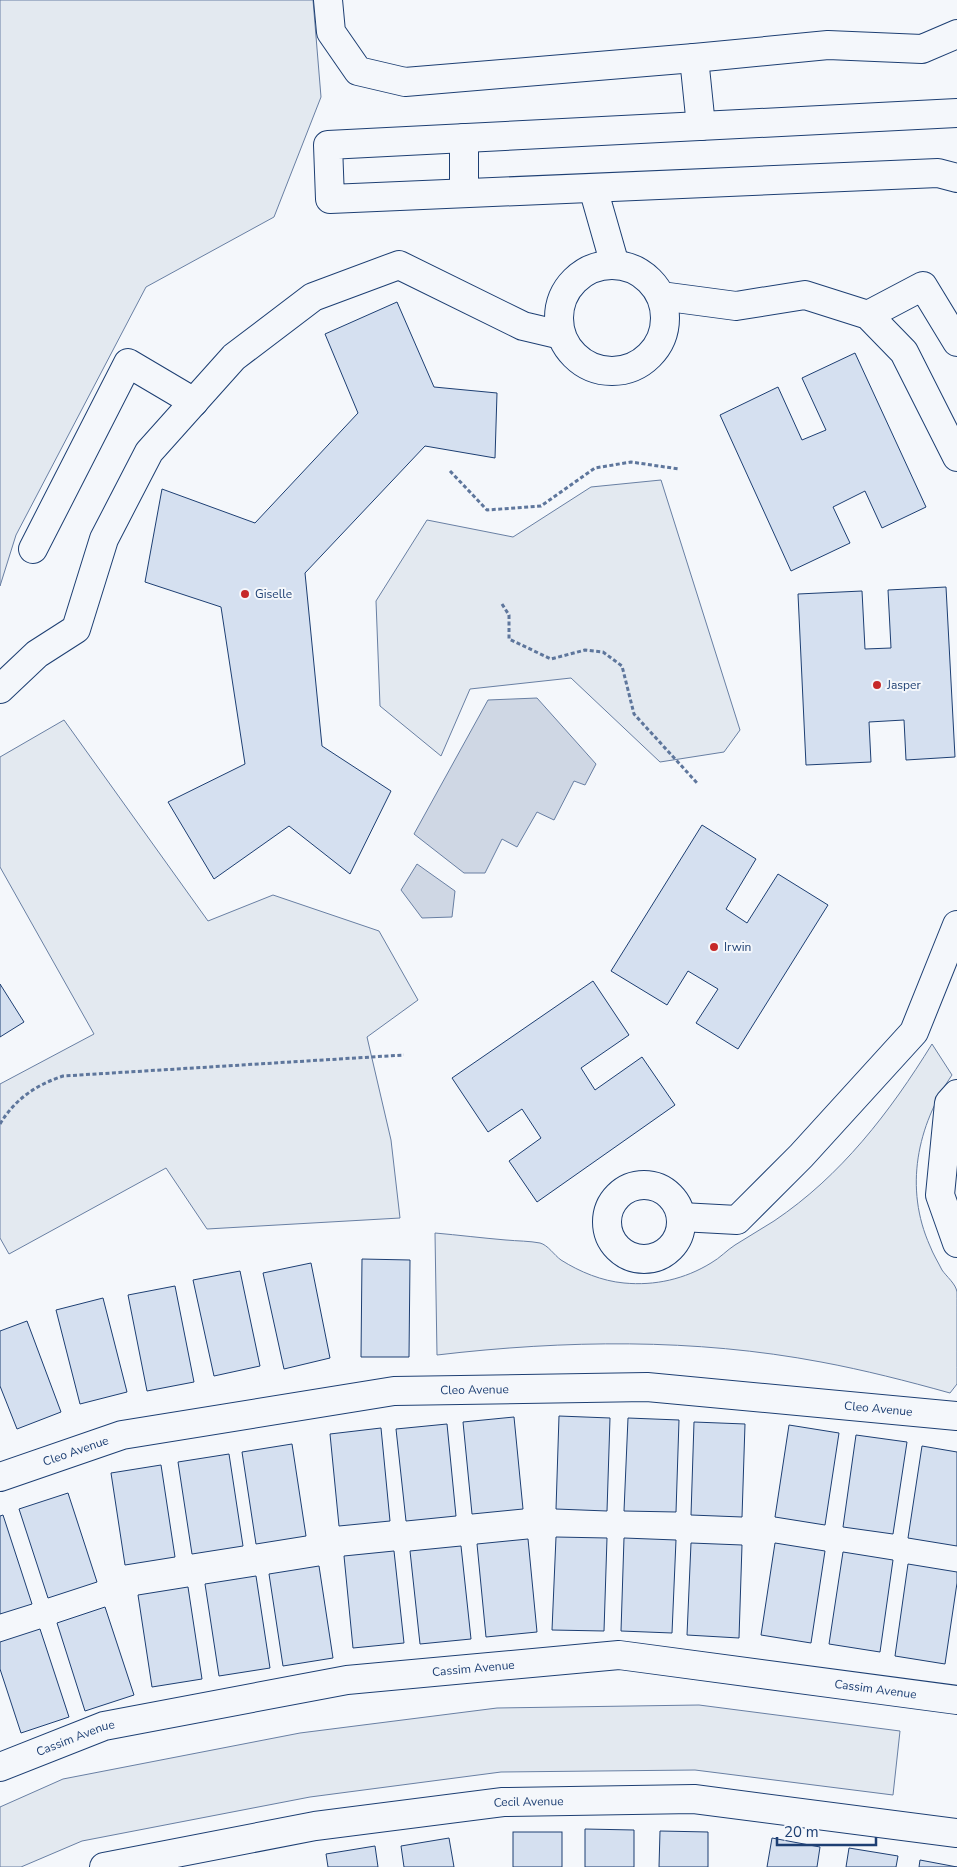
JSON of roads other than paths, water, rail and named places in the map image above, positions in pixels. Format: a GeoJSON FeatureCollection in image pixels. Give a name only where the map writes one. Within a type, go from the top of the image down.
{"type":"FeatureCollection","features":[{"type":"Feature","properties":{"kind":"street"},"geometry":{"type":"LineString","coordinates":[[328,0],[331,32],[358,71],[404,82],[828,45],[922,49],[957,34]]}},
{"type":"Feature","properties":{"kind":"street"},"geometry":{"type":"LineString","coordinates":[[694,58],[701,126]]}},
{"type":"Feature","properties":{"kind":"street"},"geometry":{"type":"LineString","coordinates":[[957,113],[328,145],[330,199],[938,173],[957,178]]}},
{"type":"Feature","properties":{"kind":"street"},"geometry":{"type":"LineString","coordinates":[[464,138],[464,193]]}},
{"type":"Feature","properties":{"kind":"street"},"geometry":{"type":"LineString","coordinates":[[593,188],[614,265]]}},
{"type":"Feature","properties":{"kind":"street"},"geometry":{"type":"LineString","coordinates":[[0,689],[37,654],[76,629],[104,539],[149,452],[234,356],[313,297],[399,265],[523,326],[561,335]]}},
{"type":"Feature","properties":{"kind":"street"},"geometry":{"type":"LineString","coordinates":[[614,265],[633,270],[650,280],[661,296],[664,311],[664,331],[658,345],[649,357],[636,366],[622,371],[607,372],[592,368],[578,360],[568,349],[561,335],[558,321],[560,306],[565,292],[574,280],[586,271],[600,266],[614,265]]}},
{"type":"Feature","properties":{"kind":"street"},"geometry":{"type":"LineString","coordinates":[[868,315],[923,286],[957,342]]}},
{"type":"Feature","properties":{"kind":"street"},"geometry":{"type":"LineString","coordinates":[[661,296],[736,306],[805,296],[868,315],[904,352],[957,457]]}},
{"type":"Feature","properties":{"kind":"street"},"geometry":{"type":"LineString","coordinates":[[33,549],[128,363],[194,402]]}},
{"type":"Feature","properties":{"kind":"street"},"geometry":{"type":"LineString","coordinates":[[681,1217],[737,1220],[801,1156],[914,1032],[957,925]]}},
{"type":"Feature","properties":{"kind":"street"},"geometry":{"type":"LineString","coordinates":[[957,1094],[949,1103],[940,1195],[957,1243]]}},
{"type":"Feature","properties":{"kind":"street","name":"Cleo Avenue"},"geometry":{"type":"LineString","coordinates":[[0,1477],[122,1435],[394,1392],[647,1387],[957,1416]]}},
{"type":"Feature","properties":{"kind":"street","name":"Cassim Avenue"},"geometry":{"type":"LineString","coordinates":[[0,1767],[104,1726],[347,1680],[619,1655],[957,1700]]}},
{"type":"Feature","properties":{"kind":"street","name":"Cecil Avenue"},"geometry":{"type":"LineString","coordinates":[[104,1867],[315,1826],[503,1802],[694,1799],[957,1833]]}},
{"type":"Feature","properties":{"kind":"place","name":"Giselle"},"geometry":{"type":"Point","coordinates":[245,594]}},
{"type":"Feature","properties":{"kind":"place","name":"Jasper"},"geometry":{"type":"Point","coordinates":[877,685]}},
{"type":"Feature","properties":{"kind":"place","name":"Irwin"},"geometry":{"type":"Point","coordinates":[714,947]}}]}
